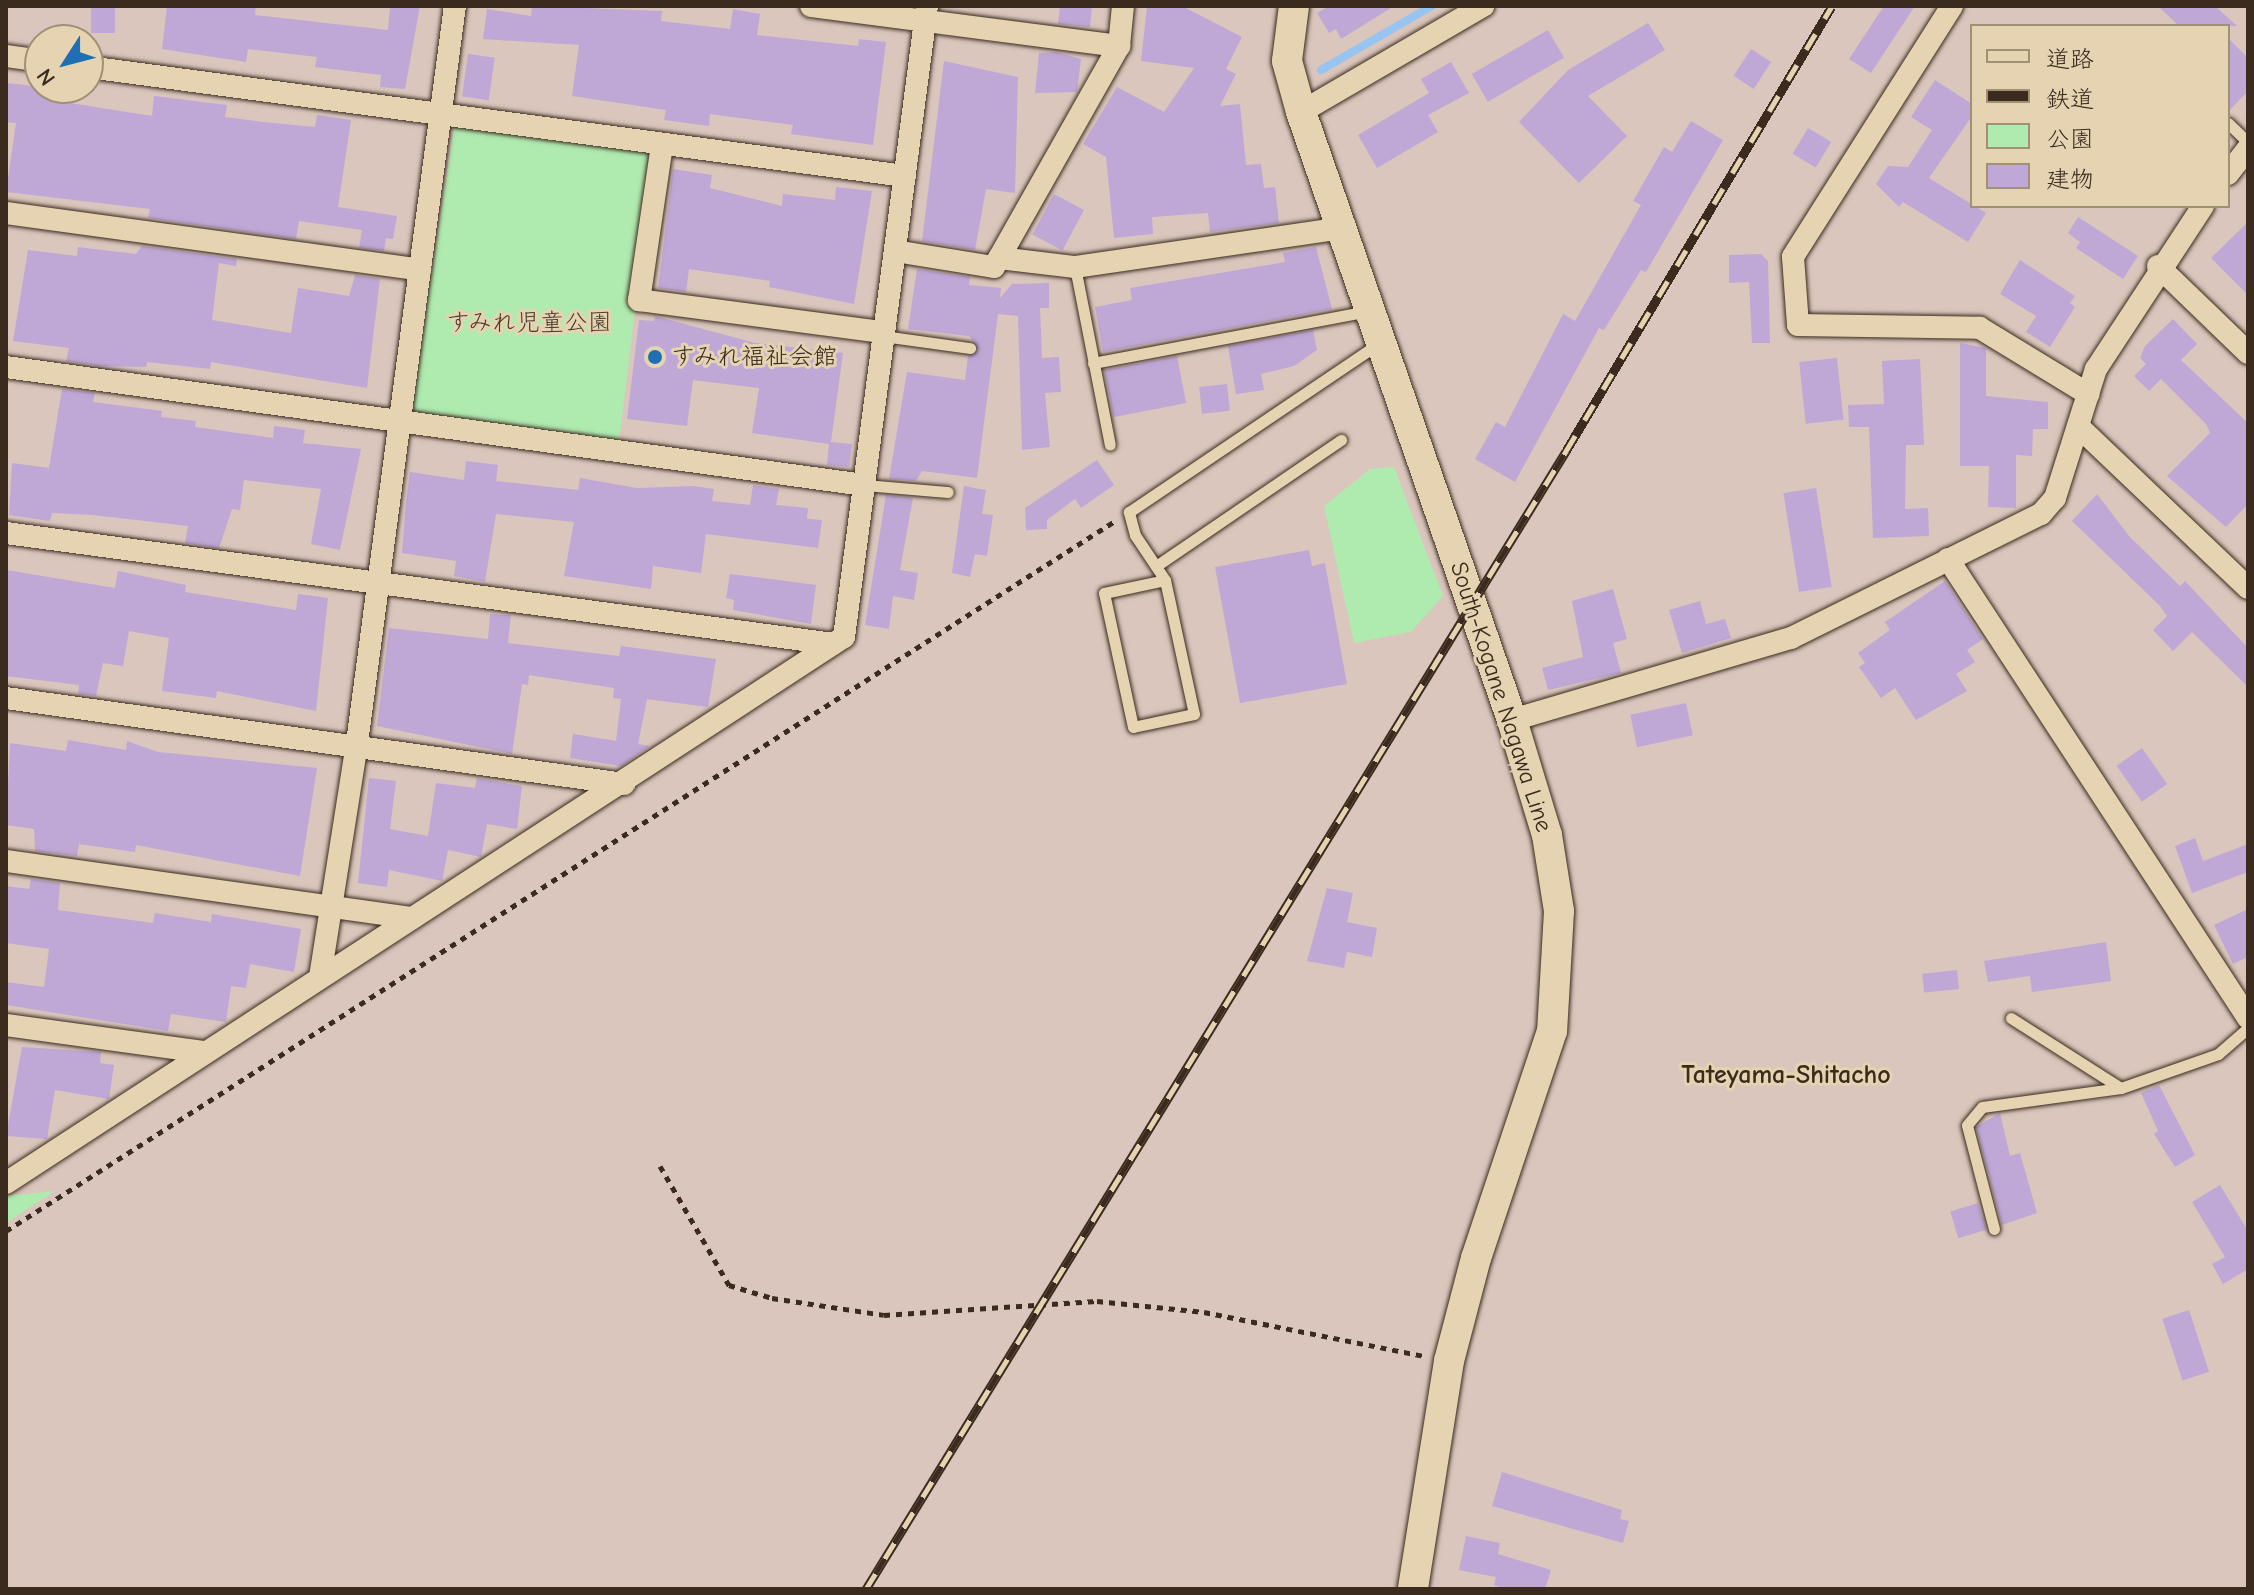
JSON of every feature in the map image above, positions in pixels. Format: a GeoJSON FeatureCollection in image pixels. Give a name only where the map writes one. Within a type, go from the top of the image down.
{"type":"FeatureCollection","features":[{"type":"Feature","properties":{"kind":"main road","name":"South-Kogane Nagawa Line"},"geometry":{"type":"LineString","coordinates":[[1294,6],[1287,61],[1301,112],[1512,720],[1547,835],[1561,950],[1540,1077],[1476,1258],[1449,1361],[1413,1589]]}},
{"type":"Feature","properties":{"kind":"street"},"geometry":{"type":"LineString","coordinates":[[320,977],[334,905],[357,743],[455,6]]}},
{"type":"Feature","properties":{"kind":"street"},"geometry":{"type":"LineString","coordinates":[[811,6],[926,14],[1119,46]]}},
{"type":"Feature","properties":{"kind":"street"},"geometry":{"type":"LineString","coordinates":[[895,251],[994,267],[1119,46],[1123,6]]}},
{"type":"Feature","properties":{"kind":"street"},"geometry":{"type":"LineString","coordinates":[[1301,112],[1483,6]]}},
{"type":"Feature","properties":{"kind":"street"},"geometry":{"type":"LineString","coordinates":[[1952,6],[1793,257],[1798,325],[1980,328],[2088,394]]}},
{"type":"Feature","properties":{"kind":"street"},"geometry":{"type":"LineString","coordinates":[[6,1183],[203,1052],[624,784],[844,637],[926,14]]}},
{"type":"Feature","properties":{"kind":"street"},"geometry":{"type":"LineString","coordinates":[[104,69],[905,176]]}},
{"type":"Feature","properties":{"kind":"street"},"geometry":{"type":"LineString","coordinates":[[662,145],[639,300],[883,334]]}},
{"type":"Feature","properties":{"kind":"street"},"geometry":{"type":"LineString","coordinates":[[2230,171],[2248,145]]}},
{"type":"Feature","properties":{"kind":"street"},"geometry":{"type":"LineString","coordinates":[[1512,720],[1791,638],[2041,514],[2055,498],[2080,428],[2088,394],[2158,266],[2202,208]]}},
{"type":"Feature","properties":{"kind":"street"},"geometry":{"type":"LineString","coordinates":[[6,213],[420,270]]}},
{"type":"Feature","properties":{"kind":"street"},"geometry":{"type":"LineString","coordinates":[[999,258],[1075,267],[1341,228]]}},
{"type":"Feature","properties":{"kind":"street"},"geometry":{"type":"LineString","coordinates":[[2158,266],[2248,353]]}},
{"type":"Feature","properties":{"kind":"street"},"geometry":{"type":"LineString","coordinates":[[6,367],[864,485]]}},
{"type":"Feature","properties":{"kind":"street"},"geometry":{"type":"LineString","coordinates":[[2080,428],[2248,588]]}},
{"type":"Feature","properties":{"kind":"street"},"geometry":{"type":"LineString","coordinates":[[6,533],[833,644]]}},
{"type":"Feature","properties":{"kind":"street"},"geometry":{"type":"LineString","coordinates":[[1948,559],[2248,1018]]}},
{"type":"Feature","properties":{"kind":"street"},"geometry":{"type":"LineString","coordinates":[[6,698],[357,743],[624,784]]}},
{"type":"Feature","properties":{"kind":"street"},"geometry":{"type":"LineString","coordinates":[[6,861],[412,918]]}},
{"type":"Feature","properties":{"kind":"street"},"geometry":{"type":"LineString","coordinates":[[6,1025],[203,1052]]}},
{"type":"Feature","properties":{"kind":"lane"},"geometry":{"type":"LineString","coordinates":[[2230,125],[2248,145]]}},
{"type":"Feature","properties":{"kind":"lane"},"geometry":{"type":"LineString","coordinates":[[1075,267],[1110,445]]}},
{"type":"Feature","properties":{"kind":"lane"},"geometry":{"type":"LineString","coordinates":[[1093,363],[1335,322],[1372,310]]}},
{"type":"Feature","properties":{"kind":"lane"},"geometry":{"type":"LineString","coordinates":[[883,334],[970,348]]}},
{"type":"Feature","properties":{"kind":"lane"},"geometry":{"type":"LineString","coordinates":[[1165,580],[1104,593],[1133,727],[1194,714],[1165,580],[1135,535],[1129,512],[1381,341]]}},
{"type":"Feature","properties":{"kind":"lane"},"geometry":{"type":"LineString","coordinates":[[1156,566],[1341,440]]}},
{"type":"Feature","properties":{"kind":"lane"},"geometry":{"type":"LineString","coordinates":[[864,485],[948,492]]}},
{"type":"Feature","properties":{"kind":"lane"},"geometry":{"type":"LineString","coordinates":[[2011,1018],[2121,1088]]}},
{"type":"Feature","properties":{"kind":"lane"},"geometry":{"type":"LineString","coordinates":[[1994,1229],[1967,1125],[1982,1107],[2121,1088],[2218,1054],[2248,1028]]}},
{"type":"Feature","properties":{"kind":"path"},"geometry":{"type":"LineString","coordinates":[[6,1231],[1129,512]]}},
{"type":"Feature","properties":{"kind":"path"},"geometry":{"type":"LineString","coordinates":[[660,1166],[729,1285],[772,1298],[884,1315],[1097,1301],[1204,1312],[1449,1361]]}},
{"type":"Feature","properties":{"kind":"green space","name":"すみれ児童公園"},"geometry":{"type":"Polygon","coordinates":[[[455,122],[654,154],[619,442],[422,418],[411,407],[455,122]]]}},
{"type":"Feature","properties":{"kind":"green space"},"geometry":{"type":"Polygon","coordinates":[[[1394,467],[1443,596],[1411,632],[1354,643],[1324,506],[1370,469],[1394,467]]]}},
{"type":"Feature","properties":{"kind":"green space"},"geometry":{"type":"Polygon","coordinates":[[[55,1191],[6,1223],[6,1196],[55,1191]]]}},
{"type":"Feature","properties":{"kind":"building"},"geometry":{"type":"Polygon","coordinates":[[[91,6],[115,6],[115,33],[104,33],[104,24],[91,24],[91,6]]]}},
{"type":"Feature","properties":{"kind":"building"},"geometry":{"type":"Polygon","coordinates":[[[167,6],[256,6],[255,15],[388,30],[390,6],[420,6],[405,89],[380,87],[381,75],[315,67],[317,57],[248,49],[246,62],[162,49],[167,6]]]}},
{"type":"Feature","properties":{"kind":"building"},"geometry":{"type":"Polygon","coordinates":[[[532,6],[662,11],[661,21],[730,29],[733,9],[760,14],[757,35],[858,46],[859,39],[886,42],[873,145],[791,134],[793,125],[710,114],[709,126],[664,120],[666,110],[572,96],[579,45],[483,39],[487,9],[531,16],[532,6]]]}},
{"type":"Feature","properties":{"kind":"building"},"geometry":{"type":"Polygon","coordinates":[[[1060,6],[1092,6],[1090,27],[1058,24],[1060,6]]]}},
{"type":"Feature","properties":{"kind":"building"},"geometry":{"type":"Polygon","coordinates":[[[1147,6],[1182,6],[1242,37],[1226,69],[1236,74],[1220,106],[1240,104],[1246,165],[1261,164],[1264,188],[1275,187],[1279,223],[1210,232],[1208,213],[1152,217],[1153,234],[1114,238],[1106,157],[1083,144],[1117,87],[1164,112],[1194,68],[1141,61],[1147,6]]]}},
{"type":"Feature","properties":{"kind":"building"},"geometry":{"type":"Polygon","coordinates":[[[1329,6],[1394,6],[1341,39],[1336,29],[1329,33],[1317,13],[1329,6]]]}},
{"type":"Feature","properties":{"kind":"building"},"geometry":{"type":"Polygon","coordinates":[[[1884,6],[1915,6],[1871,73],[1849,59],[1884,6]]]}},
{"type":"Feature","properties":{"kind":"building"},"geometry":{"type":"Polygon","coordinates":[[[2158,6],[2215,6],[2237,26],[2230,24],[2177,24],[2158,6]]]}},
{"type":"Feature","properties":{"kind":"building"},"geometry":{"type":"Polygon","coordinates":[[[1648,23],[1665,50],[1588,96],[1627,136],[1579,183],[1519,122],[1568,70],[1648,23]]]}},
{"type":"Feature","properties":{"kind":"building"},"geometry":{"type":"Polygon","coordinates":[[[1548,30],[1564,58],[1488,102],[1472,74],[1548,30]]]}},
{"type":"Feature","properties":{"kind":"building"},"geometry":{"type":"Polygon","coordinates":[[[2230,40],[2248,58],[2248,91],[2230,110],[2230,40]]]}},
{"type":"Feature","properties":{"kind":"building"},"geometry":{"type":"Polygon","coordinates":[[[1751,49],[1771,62],[1754,89],[1734,76],[1751,49]]]}},
{"type":"Feature","properties":{"kind":"building"},"geometry":{"type":"Polygon","coordinates":[[[1056,52],[1081,59],[1077,92],[1035,93],[1039,53],[1056,52]]]}},
{"type":"Feature","properties":{"kind":"building"},"geometry":{"type":"Polygon","coordinates":[[[468,54],[495,58],[489,100],[462,97],[468,54]]]}},
{"type":"Feature","properties":{"kind":"building"},"geometry":{"type":"Polygon","coordinates":[[[944,61],[1018,77],[1015,193],[986,189],[975,250],[922,241],[944,61]]]}},
{"type":"Feature","properties":{"kind":"building"},"geometry":{"type":"Polygon","coordinates":[[[1451,62],[1469,93],[1428,115],[1438,132],[1377,168],[1358,135],[1429,93],[1421,79],[1451,62]]]}},
{"type":"Feature","properties":{"kind":"building"},"geometry":{"type":"Polygon","coordinates":[[[1935,80],[1970,103],[1970,119],[1929,178],[1970,203],[1970,208],[1986,213],[1968,242],[1903,202],[1899,207],[1876,184],[1888,166],[1908,167],[1932,130],[1911,117],[1935,80]]]}},
{"type":"Feature","properties":{"kind":"building"},"geometry":{"type":"Polygon","coordinates":[[[6,83],[24,85],[24,104],[77,104],[152,116],[154,96],[227,105],[225,117],[263,122],[315,127],[317,115],[351,120],[338,207],[397,216],[393,239],[386,238],[384,251],[359,248],[362,230],[299,221],[296,239],[148,218],[150,209],[6,192],[16,123],[6,122],[6,83]]]}},
{"type":"Feature","properties":{"kind":"building"},"geometry":{"type":"Polygon","coordinates":[[[1691,121],[1723,140],[1646,272],[1641,270],[1604,330],[1599,328],[1515,482],[1475,459],[1496,422],[1505,427],[1563,314],[1575,321],[1641,205],[1633,201],[1664,147],[1672,152],[1691,121]]]}},
{"type":"Feature","properties":{"kind":"building"},"geometry":{"type":"Polygon","coordinates":[[[1808,128],[1831,142],[1816,168],[1793,154],[1808,128]]]}},
{"type":"Feature","properties":{"kind":"building"},"geometry":{"type":"Polygon","coordinates":[[[673,169],[712,175],[710,188],[782,206],[783,194],[835,200],[836,187],[872,191],[854,304],[769,287],[770,281],[689,269],[686,292],[658,288],[673,169]]]}},
{"type":"Feature","properties":{"kind":"building"},"geometry":{"type":"Polygon","coordinates":[[[1054,194],[1084,210],[1062,251],[1032,235],[1054,194]]]}},
{"type":"Feature","properties":{"kind":"building"},"geometry":{"type":"Polygon","coordinates":[[[2078,217],[2138,256],[2123,279],[2076,248],[2080,242],[2068,233],[2078,217]]]}},
{"type":"Feature","properties":{"kind":"building"},"geometry":{"type":"Polygon","coordinates":[[[2248,222],[2248,295],[2211,258],[2248,222]]]}},
{"type":"Feature","properties":{"kind":"building"},"geometry":{"type":"Polygon","coordinates":[[[142,246],[237,259],[236,266],[219,263],[212,320],[291,333],[298,288],[349,296],[355,275],[380,279],[367,388],[211,362],[210,369],[147,362],[146,367],[99,366],[66,361],[69,348],[13,341],[28,250],[77,256],[78,247],[136,254],[142,246]]]}},
{"type":"Feature","properties":{"kind":"building"},"geometry":{"type":"Polygon","coordinates":[[[1316,247],[1332,309],[1103,352],[1095,307],[1132,300],[1130,288],[1285,262],[1283,253],[1316,247]]]}},
{"type":"Feature","properties":{"kind":"building"},"geometry":{"type":"Polygon","coordinates":[[[1761,254],[1768,261],[1770,343],[1752,343],[1749,282],[1729,283],[1729,255],[1761,254]]]}},
{"type":"Feature","properties":{"kind":"building"},"geometry":{"type":"Polygon","coordinates":[[[2020,260],[2075,296],[2070,303],[2075,307],[2050,347],[2026,332],[2036,316],[2000,294],[2020,260]]]}},
{"type":"Feature","properties":{"kind":"building"},"geometry":{"type":"Polygon","coordinates":[[[917,269],[970,277],[969,285],[1001,288],[1000,298],[1012,284],[1049,283],[1049,308],[1040,308],[1042,358],[1059,357],[1061,392],[1045,393],[1050,447],[1022,450],[1018,316],[998,314],[977,478],[922,471],[916,481],[889,479],[907,372],[965,380],[968,356],[978,350],[969,336],[908,329],[917,269]]]}},
{"type":"Feature","properties":{"kind":"building"},"geometry":{"type":"Polygon","coordinates":[[[655,316],[755,343],[843,353],[831,442],[852,444],[849,467],[827,465],[829,444],[752,433],[759,388],[693,380],[687,426],[627,419],[639,320],[654,321],[655,316]]]}},
{"type":"Feature","properties":{"kind":"building"},"geometry":{"type":"Polygon","coordinates":[[[2173,319],[2197,344],[2181,360],[2248,423],[2248,504],[2226,527],[2167,476],[2210,433],[2206,424],[2161,379],[2149,391],[2134,376],[2146,364],[2140,358],[2145,346],[2173,319]]]}},
{"type":"Feature","properties":{"kind":"building"},"geometry":{"type":"Polygon","coordinates":[[[1313,330],[1317,350],[1294,366],[1261,374],[1264,390],[1236,394],[1228,346],[1313,330]]]}},
{"type":"Feature","properties":{"kind":"building"},"geometry":{"type":"Polygon","coordinates":[[[1960,343],[1986,348],[1986,396],[2048,402],[2048,429],[2033,429],[2032,456],[2016,455],[2016,508],[1988,507],[1989,466],[1960,466],[1960,343]]]}},
{"type":"Feature","properties":{"kind":"building"},"geometry":{"type":"Polygon","coordinates":[[[1177,356],[1186,403],[1114,417],[1104,370],[1177,356]]]}},
{"type":"Feature","properties":{"kind":"building"},"geometry":{"type":"Polygon","coordinates":[[[1837,358],[1843,420],[1806,424],[1799,362],[1837,358]]]}},
{"type":"Feature","properties":{"kind":"building"},"geometry":{"type":"Polygon","coordinates":[[[1920,359],[1924,445],[1906,445],[1905,509],[1928,508],[1929,536],[1873,538],[1869,427],[1849,427],[1848,405],[1884,404],[1882,361],[1920,359]]]}},
{"type":"Feature","properties":{"kind":"building"},"geometry":{"type":"Polygon","coordinates":[[[1227,384],[1230,411],[1202,414],[1199,387],[1227,384]]]}},
{"type":"Feature","properties":{"kind":"building"},"geometry":{"type":"Polygon","coordinates":[[[62,389],[95,393],[93,402],[162,411],[161,417],[196,421],[195,427],[273,438],[274,426],[305,430],[303,443],[361,449],[340,550],[311,544],[321,489],[244,480],[240,510],[232,509],[219,548],[185,543],[188,526],[93,515],[52,513],[50,521],[9,515],[12,463],[49,468],[62,389]]]}},
{"type":"Feature","properties":{"kind":"building"},"geometry":{"type":"Polygon","coordinates":[[[1097,460],[1114,485],[1081,508],[1075,499],[1047,520],[1047,529],[1026,530],[1025,508],[1097,460]]]}},
{"type":"Feature","properties":{"kind":"building"},"geometry":{"type":"Polygon","coordinates":[[[466,461],[498,465],[496,481],[578,490],[580,478],[637,488],[693,486],[714,489],[712,501],[750,505],[753,485],[779,489],[776,505],[808,508],[807,519],[822,520],[818,548],[706,534],[701,573],[653,566],[651,589],[564,576],[574,522],[496,514],[485,582],[454,576],[456,561],[402,553],[406,501],[410,472],[464,480],[466,461]]]}},
{"type":"Feature","properties":{"kind":"building"},"geometry":{"type":"Polygon","coordinates":[[[964,486],[986,490],[982,514],[993,515],[987,556],[975,554],[970,577],[952,573],[964,486]]]}},
{"type":"Feature","properties":{"kind":"building"},"geometry":{"type":"Polygon","coordinates":[[[1816,488],[1832,587],[1799,592],[1783,493],[1816,488]]]}},
{"type":"Feature","properties":{"kind":"building"},"geometry":{"type":"Polygon","coordinates":[[[2097,494],[2129,536],[2180,586],[2185,581],[2248,648],[2248,687],[2192,632],[2173,651],[2153,630],[2167,616],[2160,606],[2072,521],[2097,494]]]}},
{"type":"Feature","properties":{"kind":"building"},"geometry":{"type":"Polygon","coordinates":[[[886,495],[913,498],[900,570],[918,573],[914,600],[893,596],[889,629],[865,625],[886,495]]]}},
{"type":"Feature","properties":{"kind":"building"},"geometry":{"type":"Polygon","coordinates":[[[1309,550],[1312,566],[1325,563],[1347,684],[1240,703],[1215,567],[1309,550]]]}},
{"type":"Feature","properties":{"kind":"building"},"geometry":{"type":"Polygon","coordinates":[[[6,570],[115,588],[118,571],[186,585],[185,592],[296,610],[298,594],[328,598],[316,711],[217,691],[216,698],[162,691],[169,638],[129,631],[123,666],[103,663],[96,696],[78,694],[79,685],[6,676],[6,570]]]}},
{"type":"Feature","properties":{"kind":"building"},"geometry":{"type":"Polygon","coordinates":[[[730,574],[816,585],[811,624],[733,610],[734,600],[726,598],[730,574]]]}},
{"type":"Feature","properties":{"kind":"building"},"geometry":{"type":"Polygon","coordinates":[[[1945,581],[1983,639],[1967,650],[1975,662],[1956,674],[1967,691],[1916,720],[1895,688],[1881,698],[1859,667],[1865,663],[1858,653],[1890,630],[1885,622],[1945,581]]]}},
{"type":"Feature","properties":{"kind":"building"},"geometry":{"type":"Polygon","coordinates":[[[1613,589],[1627,639],[1613,643],[1621,673],[1548,690],[1542,668],[1583,657],[1572,601],[1613,589]]]}},
{"type":"Feature","properties":{"kind":"building"},"geometry":{"type":"Polygon","coordinates":[[[1700,601],[1706,624],[1725,619],[1731,638],[1682,653],[1669,610],[1700,601]]]}},
{"type":"Feature","properties":{"kind":"building"},"geometry":{"type":"Polygon","coordinates":[[[490,614],[511,615],[508,643],[619,656],[621,646],[716,659],[708,707],[647,699],[638,744],[650,746],[621,766],[570,758],[573,734],[616,741],[621,699],[613,698],[614,688],[529,675],[528,685],[522,684],[512,754],[377,726],[389,628],[488,639],[490,614]]]}},
{"type":"Feature","properties":{"kind":"building"},"geometry":{"type":"Polygon","coordinates":[[[1686,703],[1693,735],[1637,747],[1630,715],[1686,703]]]}},
{"type":"Feature","properties":{"kind":"building"},"geometry":{"type":"Polygon","coordinates":[[[68,740],[126,750],[127,741],[158,752],[317,768],[300,876],[136,845],[135,852],[79,844],[77,856],[35,851],[34,829],[6,825],[10,743],[66,751],[68,740]]]}},
{"type":"Feature","properties":{"kind":"building"},"geometry":{"type":"Polygon","coordinates":[[[2142,748],[2167,784],[2142,802],[2117,766],[2142,748]]]}},
{"type":"Feature","properties":{"kind":"building"},"geometry":{"type":"Polygon","coordinates":[[[369,778],[396,781],[390,829],[428,836],[436,783],[475,788],[477,778],[522,786],[517,829],[487,824],[481,857],[448,850],[442,881],[389,870],[387,887],[358,883],[369,778]]]}},
{"type":"Feature","properties":{"kind":"building"},"geometry":{"type":"Polygon","coordinates":[[[2195,838],[2203,861],[2248,844],[2248,872],[2192,893],[2175,846],[2195,838]]]}},
{"type":"Feature","properties":{"kind":"building"},"geometry":{"type":"Polygon","coordinates":[[[31,879],[60,883],[58,910],[153,923],[155,913],[211,922],[212,914],[301,929],[294,972],[250,964],[246,988],[231,986],[226,1022],[171,1014],[168,1031],[6,1005],[6,982],[44,987],[49,949],[6,943],[6,886],[29,889],[31,879]]]}},
{"type":"Feature","properties":{"kind":"building"},"geometry":{"type":"Polygon","coordinates":[[[1327,888],[1353,893],[1347,922],[1377,928],[1372,957],[1347,952],[1344,968],[1307,961],[1327,888]]]}},
{"type":"Feature","properties":{"kind":"building"},"geometry":{"type":"Polygon","coordinates":[[[2248,909],[2248,957],[2233,964],[2214,925],[2248,909]]]}},
{"type":"Feature","properties":{"kind":"building"},"geometry":{"type":"Polygon","coordinates":[[[2106,942],[2111,981],[2032,992],[2030,976],[1988,982],[1984,961],[2106,942]]]}},
{"type":"Feature","properties":{"kind":"building"},"geometry":{"type":"Polygon","coordinates":[[[1957,970],[1959,989],[1924,993],[1922,974],[1957,970]]]}},
{"type":"Feature","properties":{"kind":"building"},"geometry":{"type":"Polygon","coordinates":[[[22,1047],[101,1052],[100,1063],[114,1065],[109,1099],[55,1090],[47,1139],[6,1136],[22,1047]]]}},
{"type":"Feature","properties":{"kind":"building"},"geometry":{"type":"Polygon","coordinates":[[[2159,1085],[2195,1155],[2175,1167],[2154,1134],[2158,1131],[2141,1093],[2159,1085]]]}},
{"type":"Feature","properties":{"kind":"building"},"geometry":{"type":"Polygon","coordinates":[[[2000,1113],[2010,1156],[2020,1153],[2037,1213],[2002,1225],[1976,1127],[2000,1113]]]}},
{"type":"Feature","properties":{"kind":"building"},"geometry":{"type":"Polygon","coordinates":[[[2220,1185],[2248,1231],[2248,1269],[2223,1284],[2212,1264],[2225,1257],[2192,1202],[2220,1185]]]}},
{"type":"Feature","properties":{"kind":"building"},"geometry":{"type":"Polygon","coordinates":[[[1978,1203],[1986,1230],[1958,1238],[1950,1211],[1978,1203]]]}},
{"type":"Feature","properties":{"kind":"building"},"geometry":{"type":"Polygon","coordinates":[[[2189,1310],[2209,1372],[2182,1380],[2162,1319],[2189,1310]]]}},
{"type":"Feature","properties":{"kind":"building"},"geometry":{"type":"Polygon","coordinates":[[[1502,1472],[1622,1510],[1620,1519],[1629,1521],[1623,1543],[1492,1506],[1502,1472]]]}},
{"type":"Feature","properties":{"kind":"building"},"geometry":{"type":"Polygon","coordinates":[[[1466,1536],[1500,1543],[1498,1554],[1551,1570],[1545,1589],[1505,1589],[1494,1585],[1496,1577],[1459,1570],[1466,1536]]]}},
{"type":"Feature","properties":{"kind":"waterway"},"geometry":{"type":"LineString","coordinates":[[1321,70],[1432,6]]}},
{"type":"Feature","properties":{"kind":"railway"},"geometry":{"type":"LineString","coordinates":[[866,1589],[1566,451],[1832,6]]}},
{"type":"Feature","properties":{"kind":"place","name":"すみれ福祉会館"},"geometry":{"type":"Point","coordinates":[655,357]}},
{"type":"Feature","properties":{"kind":"district","name":"Tateyama-Shitacho"},"geometry":{"type":"Point","coordinates":[1786,1076]}}]}
